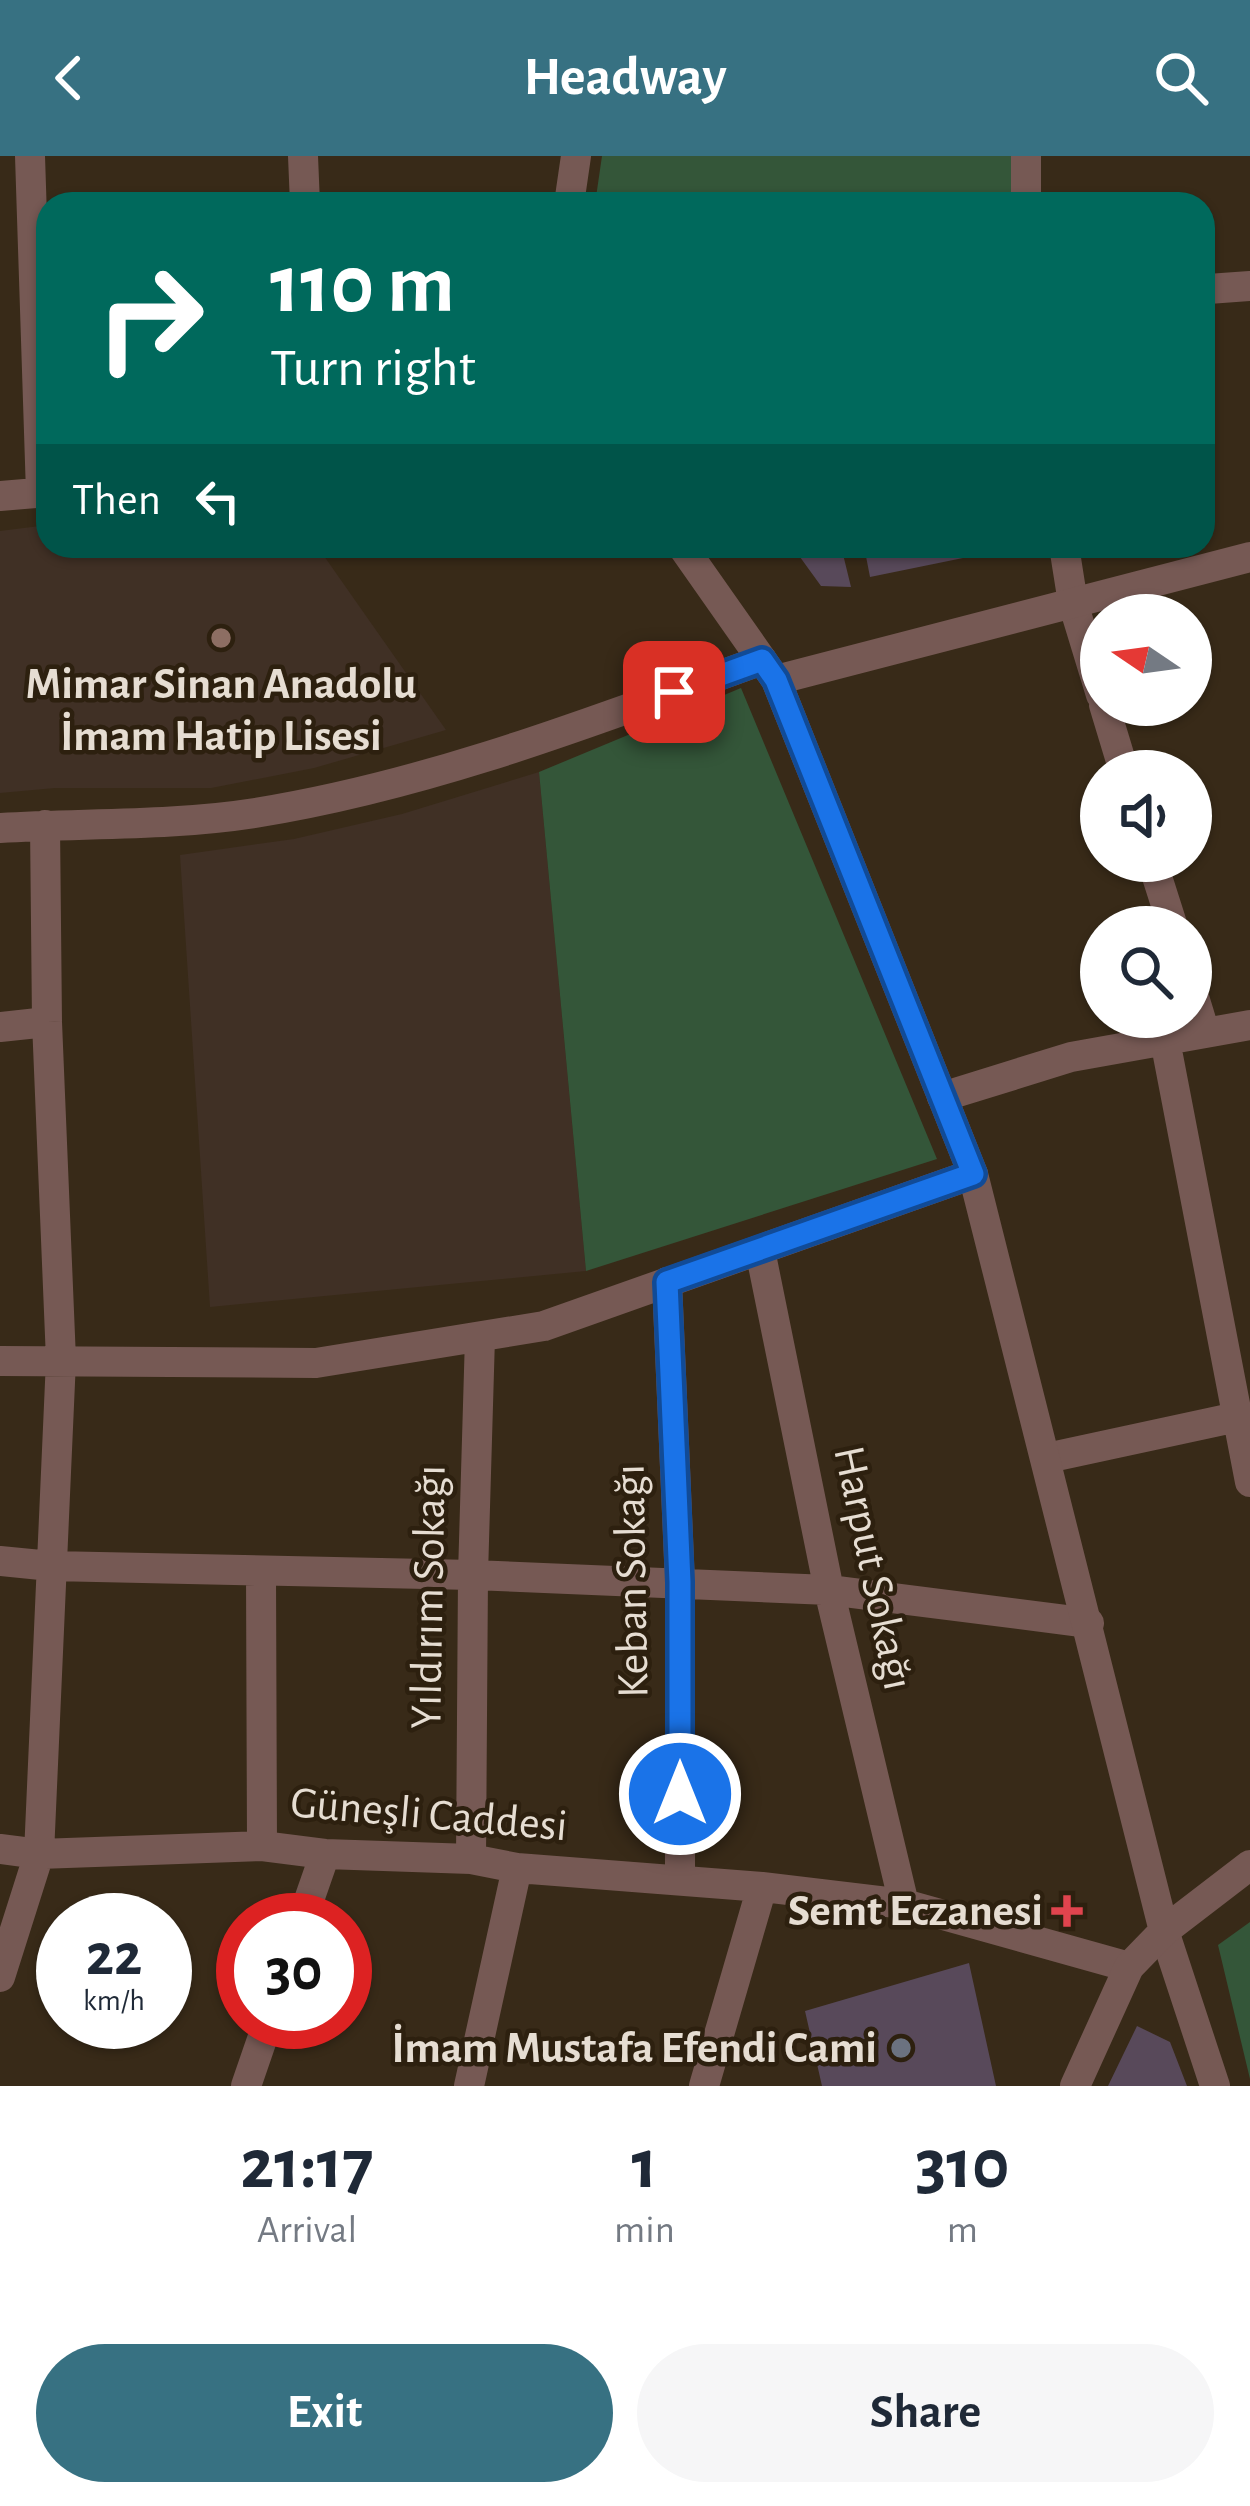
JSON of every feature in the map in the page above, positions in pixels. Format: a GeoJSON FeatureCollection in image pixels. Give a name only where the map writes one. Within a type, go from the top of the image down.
{"type":"FeatureCollection","features":[{"type":"Feature","properties":{"kind":"street"},"geometry":{"type":"LineString","coordinates":[[29,156],[36,303]]}},
{"type":"Feature","properties":{"kind":"street"},"geometry":{"type":"LineString","coordinates":[[303,156],[304,192]]}},
{"type":"Feature","properties":{"kind":"street"},"geometry":{"type":"LineString","coordinates":[[571,192],[576,156]]}},
{"type":"Feature","properties":{"kind":"street"},"geometry":{"type":"LineString","coordinates":[[1026,156],[1026,192]]}},
{"type":"Feature","properties":{"kind":"street"},"geometry":{"type":"LineString","coordinates":[[1215,288],[1250,286]]}},
{"type":"Feature","properties":{"kind":"street"},"geometry":{"type":"LineString","coordinates":[[0,496],[36,494]]}},
{"type":"Feature","properties":{"kind":"street"},"geometry":{"type":"LineString","coordinates":[[0,828],[253,813],[382,785],[769,670],[1072,603],[1250,557]]}},
{"type":"Feature","properties":{"kind":"street"},"geometry":{"type":"LineString","coordinates":[[690,558],[769,670],[973,1174],[1164,1931],[1215,2086]]}},
{"type":"Feature","properties":{"kind":"street"},"geometry":{"type":"LineString","coordinates":[[1066,558],[1080,628]]}},
{"type":"Feature","properties":{"kind":"street"},"geometry":{"type":"LineString","coordinates":[[0,1977],[39,1854],[61,1360],[47,1022],[45,825]]}},
{"type":"Feature","properties":{"kind":"street"},"geometry":{"type":"LineString","coordinates":[[0,1027],[47,1022]]}},
{"type":"Feature","properties":{"kind":"street"},"geometry":{"type":"LineString","coordinates":[[1212,1033],[1250,1025]]}},
{"type":"Feature","properties":{"kind":"street"},"geometry":{"type":"LineString","coordinates":[[942,1097],[1071,1057],[1178,1038]]}},
{"type":"Feature","properties":{"kind":"street"},"geometry":{"type":"LineString","coordinates":[[1165,1040],[1250,1482]]}},
{"type":"Feature","properties":{"kind":"street"},"geometry":{"type":"LineString","coordinates":[[0,1360],[316,1364],[544,1326],[973,1174]]}},
{"type":"Feature","properties":{"kind":"street","name":"Harput Sokağı"},"geometry":{"type":"LineString","coordinates":[[760,1250],[829,1590],[904,1904]]}},
{"type":"Feature","properties":{"kind":"street","name":"Keban Sokağı"},"geometry":{"type":"LineString","coordinates":[[667,1282],[680,1582],[680,1879]]}},
{"type":"Feature","properties":{"kind":"street","name":"Yıldırım Sokağı"},"geometry":{"type":"LineString","coordinates":[[472,1859],[480,1337]]}},
{"type":"Feature","properties":{"kind":"street"},"geometry":{"type":"LineString","coordinates":[[1047,1458],[1238,1417]]}},
{"type":"Feature","properties":{"kind":"street"},"geometry":{"type":"LineString","coordinates":[[0,1561],[829,1590],[1089,1622]]}},
{"type":"Feature","properties":{"kind":"street"},"geometry":{"type":"LineString","coordinates":[[261,1573],[262,1846]]}},
{"type":"Feature","properties":{"kind":"street","name":"Güneşli Caddesi"},"geometry":{"type":"LineString","coordinates":[[0,1849],[39,1854],[262,1846],[325,1854],[472,1859],[517,1868],[762,1887],[904,1904],[1129,1967]]}},
{"type":"Feature","properties":{"kind":"street"},"geometry":{"type":"LineString","coordinates":[[311,1893],[325,1854]]}},
{"type":"Feature","properties":{"kind":"street"},"geometry":{"type":"LineString","coordinates":[[1075,2086],[1129,1967],[1164,1931],[1250,1865]]}},
{"type":"Feature","properties":{"kind":"street"},"geometry":{"type":"LineString","coordinates":[[469,2086],[517,1868]]}},
{"type":"Feature","properties":{"kind":"street"},"geometry":{"type":"LineString","coordinates":[[704,2086],[762,1887]]}},
{"type":"Feature","properties":{"kind":"street"},"geometry":{"type":"LineString","coordinates":[[246,2086],[259,2049]]}},
{"type":"Feature","properties":{"kind":"shaded area","name":"Mimar Sinan Anadolu İmam Hatip Lisesi"},"geometry":{"type":"Polygon","coordinates":[[[36,526],[36,558],[325,558],[446,730],[314,768],[211,788],[55,788],[0,793],[0,531],[36,526]]]}},
{"type":"Feature","properties":{"kind":"shaded area"},"geometry":{"type":"Polygon","coordinates":[[[539,772],[586,1271],[210,1307],[180,855],[294,839],[402,814],[539,772]]]}},
{"type":"Feature","properties":{"kind":"green space"},"geometry":{"type":"Polygon","coordinates":[[[602,156],[1041,156],[1040,192],[597,192],[602,156]]]}},
{"type":"Feature","properties":{"kind":"green space"},"geometry":{"type":"Polygon","coordinates":[[[741,688],[937,1159],[586,1271],[539,772],[741,688]]]}},
{"type":"Feature","properties":{"kind":"green space"},"geometry":{"type":"Polygon","coordinates":[[[1250,1922],[1250,2079],[1218,1945],[1250,1922]]]}},
{"type":"Feature","properties":{"kind":"building"},"geometry":{"type":"Polygon","coordinates":[[[801,558],[844,558],[851,587],[821,586],[801,558]]]}},
{"type":"Feature","properties":{"kind":"building"},"geometry":{"type":"Polygon","coordinates":[[[866,558],[963,558],[870,577],[866,558]]]}},
{"type":"Feature","properties":{"kind":"building","name":"İmam Mustafa Efendi Cami"},"geometry":{"type":"Polygon","coordinates":[[[969,1963],[996,2086],[822,2086],[805,2011],[969,1963]]]}},
{"type":"Feature","properties":{"kind":"building"},"geometry":{"type":"Polygon","coordinates":[[[1137,2026],[1170,2042],[1187,2086],[1108,2086],[1137,2026]]]}},
{"type":"Feature","properties":{"kind":"place","name":"Mimar Sinan Anadolu İmam Hatip Lisesi"},"geometry":{"type":"Point","coordinates":[221,638]}},
{"type":"Feature","properties":{"kind":"place","name":"Semt Eczanesi"},"geometry":{"type":"Point","coordinates":[1067,1911]}},
{"type":"Feature","properties":{"kind":"place","name":"İmam Mustafa Efendi Cami"},"geometry":{"type":"Point","coordinates":[901,2048]}},
{"type":"Feature","properties":{"kind":"route"},"geometry":{"type":"LineString","coordinates":[[674,692],[762,660],[776,680],[973,1174],[667,1282],[680,1582],[680,1794]]}}]}
